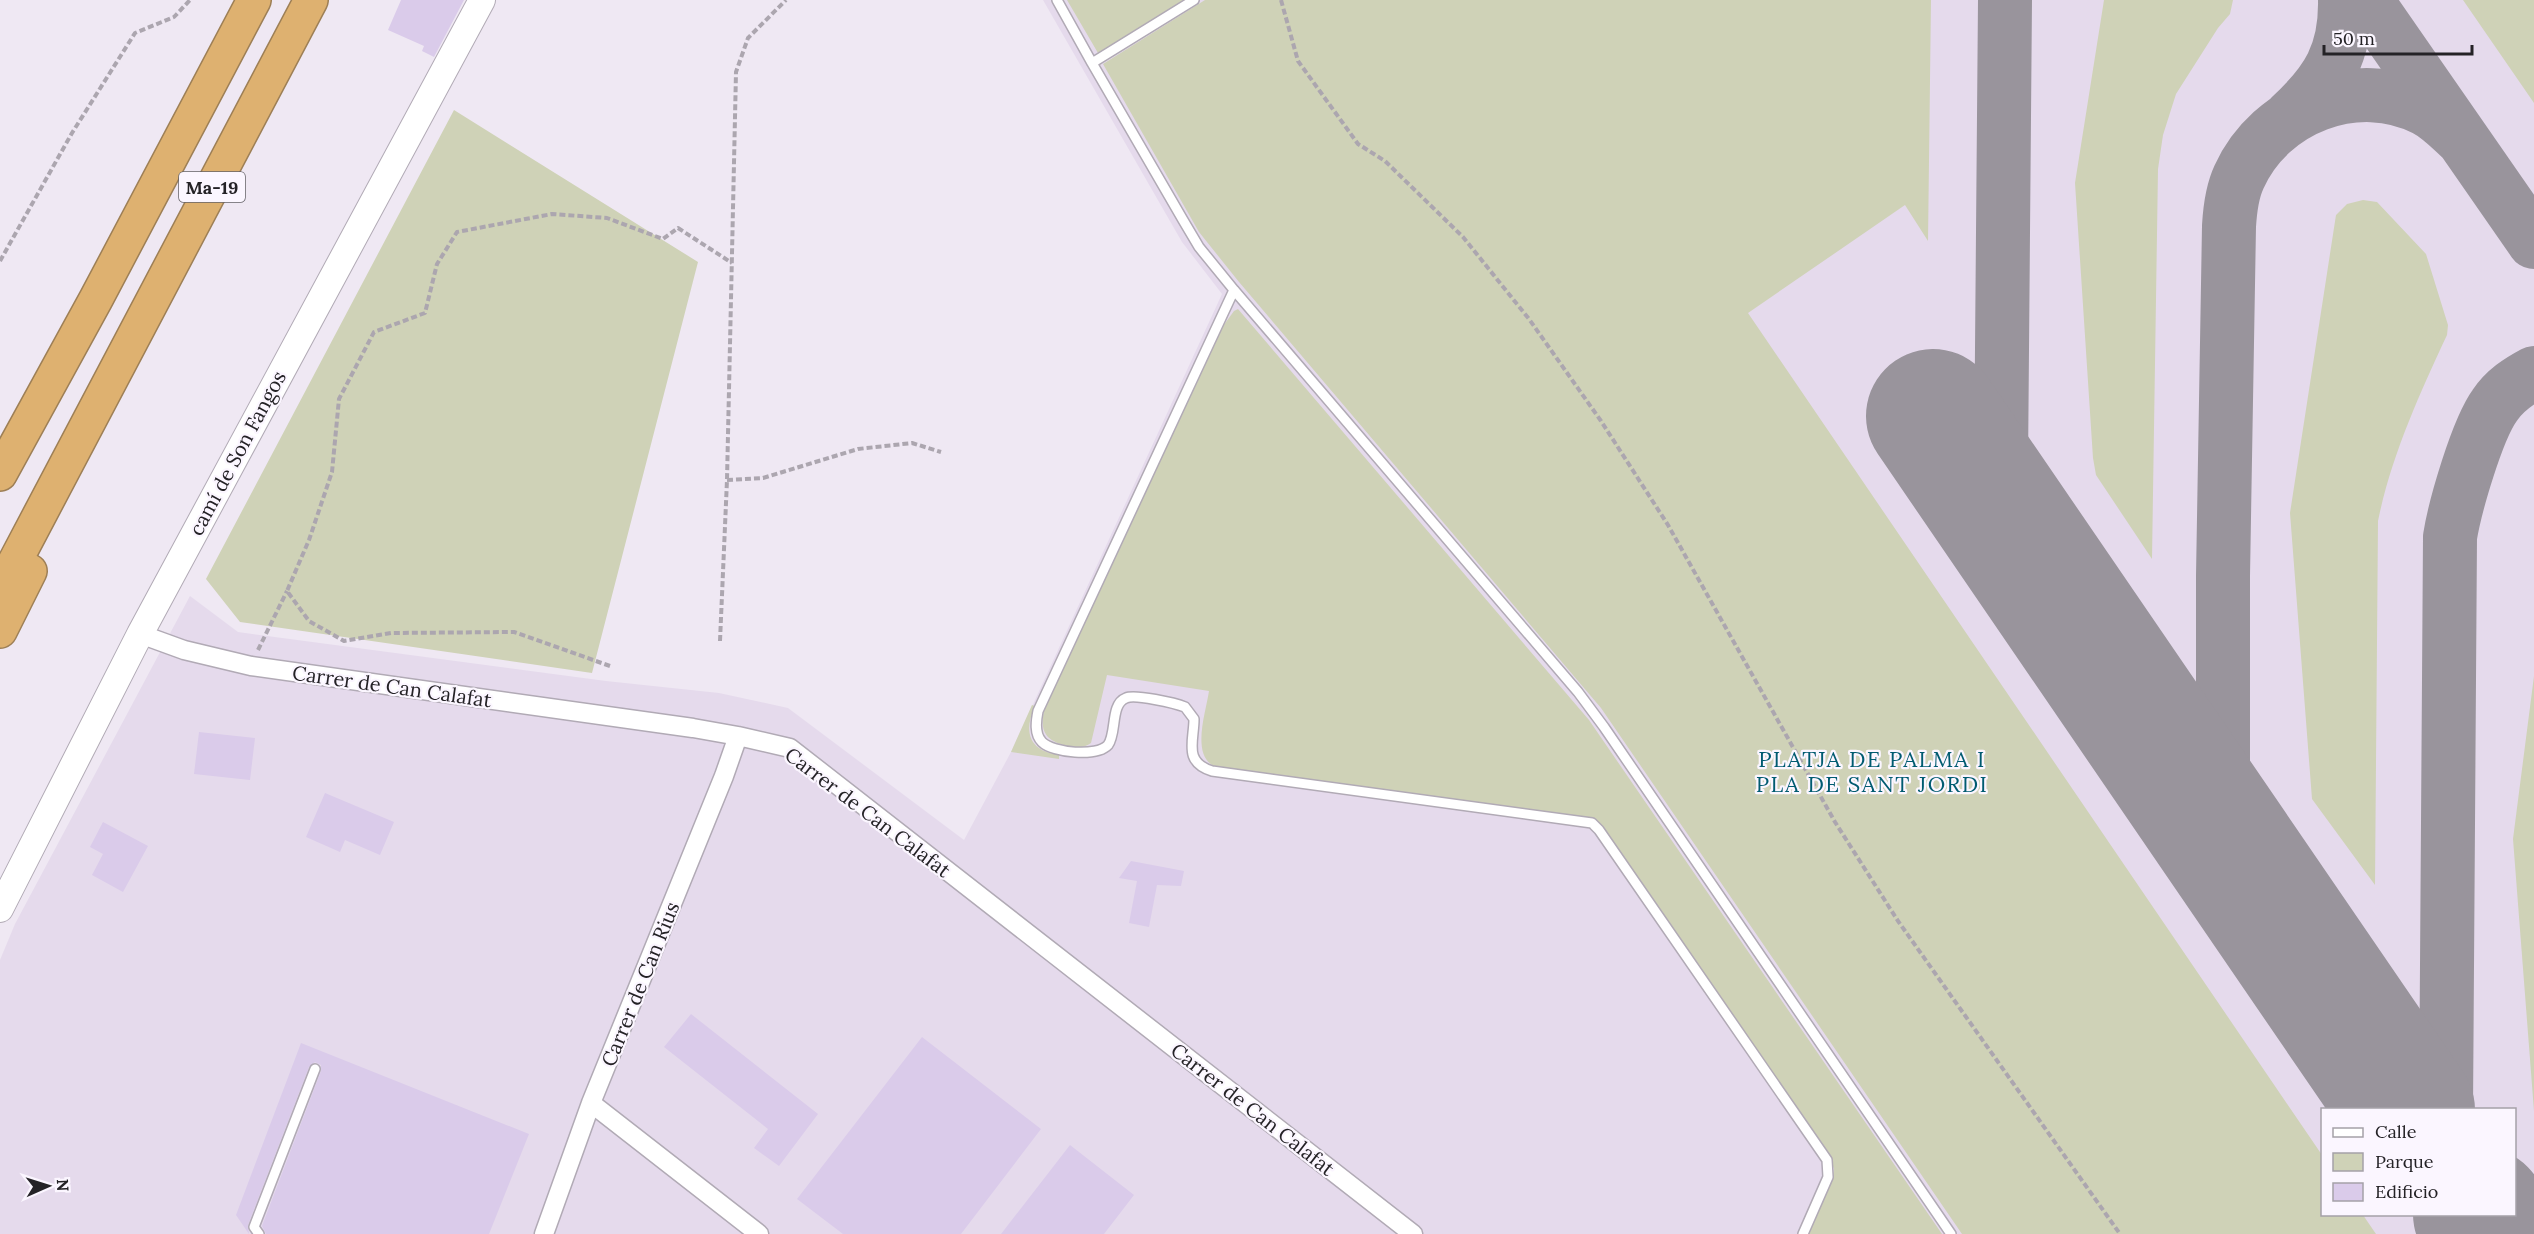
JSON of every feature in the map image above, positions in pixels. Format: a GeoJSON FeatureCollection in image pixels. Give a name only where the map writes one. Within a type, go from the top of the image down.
{"type":"FeatureCollection","features":[{"type":"Feature","properties":{"kind":"highway","name":"Ma-19"},"geometry":{"type":"LineString","coordinates":[[0,474],[22,430],[96,299],[254,0]]}},
{"type":"Feature","properties":{"kind":"highway","name":"Ma-19"},"geometry":{"type":"LineString","coordinates":[[0,590],[311,0]]}},
{"type":"Feature","properties":{"kind":"highway"},"geometry":{"type":"LineString","coordinates":[[0,456],[22,430]]}},
{"type":"Feature","properties":{"kind":"highway"},"geometry":{"type":"LineString","coordinates":[[0,631],[38,554],[61,476]]}},
{"type":"Feature","properties":{"kind":"street","name":"camí de Son Fangos"},"geometry":{"type":"LineString","coordinates":[[0,909],[140,634],[482,0]]}},
{"type":"Feature","properties":{"kind":"street","name":"Carrer de Can Calafat"},"geometry":{"type":"LineString","coordinates":[[140,634],[184,650],[251,666],[738,736],[790,748],[1413,1234]]}},
{"type":"Feature","properties":{"kind":"street","name":"Carrer de Can Rius"},"geometry":{"type":"LineString","coordinates":[[544,1234],[591,1103],[724,776],[738,736]]}},
{"type":"Feature","properties":{"kind":"street"},"geometry":{"type":"LineString","coordinates":[[591,1103],[759,1234]]}},
{"type":"Feature","properties":{"kind":"lane"},"geometry":{"type":"LineString","coordinates":[[1057,0],[1194,238],[1234,290],[1578,692],[1951,1234]]}},
{"type":"Feature","properties":{"kind":"lane"},"geometry":{"type":"LineString","coordinates":[[1092,63],[1194,0]]}},
{"type":"Feature","properties":{"kind":"lane"},"geometry":{"type":"LineString","coordinates":[[1234,290],[1038,711],[1036,726],[1039,739],[1055,749],[1089,753],[1101,750],[1112,736],[1119,705],[1122,700],[1132,697],[1185,707],[1194,719],[1191,744],[1193,758],[1201,766],[1212,771],[1592,823],[1827,1160],[1828,1177],[1803,1234]]}},
{"type":"Feature","properties":{"kind":"lane"},"geometry":{"type":"LineString","coordinates":[[258,1234],[254,1227],[315,1069]]}},
{"type":"Feature","properties":{"kind":"path"},"geometry":{"type":"LineString","coordinates":[[0,261],[72,133],[135,33],[174,17],[190,0]]}},
{"type":"Feature","properties":{"kind":"path"},"geometry":{"type":"LineString","coordinates":[[720,640],[727,480],[736,72],[748,38],[786,0]]}},
{"type":"Feature","properties":{"kind":"path"},"geometry":{"type":"LineString","coordinates":[[1281,0],[1298,61],[1358,144],[1385,161],[1463,237],[1528,318],[1601,421],[1668,525],[1841,832],[1899,921],[2120,1234]]}},
{"type":"Feature","properties":{"kind":"path"},"geometry":{"type":"LineString","coordinates":[[251,666],[309,540],[332,472],[339,399],[374,332],[425,313],[436,264],[457,232],[552,214],[607,218],[663,239],[678,228],[732,263]]}},
{"type":"Feature","properties":{"kind":"path"},"geometry":{"type":"LineString","coordinates":[[727,480],[763,478],[858,449],[912,443],[941,452]]}},
{"type":"Feature","properties":{"kind":"path"},"geometry":{"type":"LineString","coordinates":[[287,591],[309,621],[344,641],[391,633],[514,632],[610,666]]}},
{"type":"Feature","properties":{"kind":"shaded area"},"geometry":{"type":"Polygon","coordinates":[[[1043,0],[2534,0],[2534,1234],[0,1234],[0,960],[15,924],[190,596],[238,632],[606,681],[719,693],[788,708],[964,840],[1011,752],[1222,294],[1182,242],[1043,0]]]}},
{"type":"Feature","properties":{"kind":"green space"},"geometry":{"type":"Polygon","coordinates":[[[1067,0],[1185,0],[1098,53],[1067,0]]]}},
{"type":"Feature","properties":{"kind":"green space"},"geometry":{"type":"Polygon","coordinates":[[[1205,0],[1931,0],[1928,241],[1905,205],[1748,313],[2321,1154],[2321,1216],[2364,1216],[2376,1234],[1962,1234],[1601,708],[1199,232],[1103,64],[1205,0]]]}},
{"type":"Feature","properties":{"kind":"green space"},"geometry":{"type":"Polygon","coordinates":[[[2104,0],[2233,0],[2230,14],[2218,28],[2176,94],[2163,135],[2158,169],[2152,559],[2096,475],[2093,458],[2075,183],[2104,0]]]}},
{"type":"Feature","properties":{"kind":"green space"},"geometry":{"type":"Polygon","coordinates":[[[2463,0],[2534,0],[2534,103],[2463,0]]]}},
{"type":"Feature","properties":{"kind":"green space"},"geometry":{"type":"Polygon","coordinates":[[[454,110],[698,262],[592,673],[240,622],[206,579],[454,110]]]}},
{"type":"Feature","properties":{"kind":"green space"},"geometry":{"type":"Polygon","coordinates":[[[2363,200],[2377,202],[2426,254],[2448,325],[2447,335],[2416,403],[2398,450],[2378,521],[2375,885],[2312,799],[2290,513],[2336,215],[2347,204],[2363,200]]]}},
{"type":"Feature","properties":{"kind":"green space"},"geometry":{"type":"Polygon","coordinates":[[[1238,309],[1589,720],[1942,1234],[1808,1234],[1833,1175],[1834,1169],[1830,1158],[1602,827],[1593,818],[1216,767],[1208,762],[1202,744],[1203,722],[1209,691],[1107,675],[1091,743],[1080,747],[1068,746],[1053,741],[1045,733],[1043,715],[1045,707],[1223,326],[1238,309]]]}},
{"type":"Feature","properties":{"kind":"green space"},"geometry":{"type":"Polygon","coordinates":[[[2534,676],[2534,1111],[2513,839],[2534,676]]]}},
{"type":"Feature","properties":{"kind":"green space"},"geometry":{"type":"Polygon","coordinates":[[[1032,705],[1035,706],[1029,724],[1031,739],[1041,749],[1059,755],[1059,759],[1011,752],[1032,705]]]}},
{"type":"Feature","properties":{"kind":"building"},"geometry":{"type":"Polygon","coordinates":[[[401,0],[464,0],[434,57],[422,51],[424,46],[388,30],[401,0]]]}},
{"type":"Feature","properties":{"kind":"building"},"geometry":{"type":"Polygon","coordinates":[[[199,732],[255,738],[250,780],[194,774],[199,732]]]}},
{"type":"Feature","properties":{"kind":"building"},"geometry":{"type":"Polygon","coordinates":[[[325,793],[394,822],[380,855],[345,840],[340,852],[306,837],[325,793]]]}},
{"type":"Feature","properties":{"kind":"building"},"geometry":{"type":"Polygon","coordinates":[[[103,822],[148,846],[123,892],[92,875],[103,854],[90,847],[103,822]]]}},
{"type":"Feature","properties":{"kind":"building"},"geometry":{"type":"Polygon","coordinates":[[[1131,861],[1184,871],[1181,886],[1157,885],[1149,927],[1129,923],[1137,881],[1119,878],[1131,861]]]}},
{"type":"Feature","properties":{"kind":"building"},"geometry":{"type":"Polygon","coordinates":[[[691,1014],[818,1114],[779,1166],[754,1148],[768,1129],[664,1047],[691,1014]]]}},
{"type":"Feature","properties":{"kind":"building"},"geometry":{"type":"Polygon","coordinates":[[[922,1037],[1041,1129],[961,1234],[843,1234],[797,1199],[922,1037]]]}},
{"type":"Feature","properties":{"kind":"building"},"geometry":{"type":"Polygon","coordinates":[[[301,1043],[529,1134],[489,1234],[266,1234],[262,1226],[321,1071],[321,1065],[315,1062],[309,1067],[248,1225],[249,1234],[236,1215],[301,1043]]]}},
{"type":"Feature","properties":{"kind":"building"},"geometry":{"type":"Polygon","coordinates":[[[1070,1145],[1134,1195],[1104,1234],[1001,1234],[1070,1145]]]}},
{"type":"Feature","properties":{"kind":"taxiway"},"geometry":{"type":"LineString","coordinates":[[2005,0],[2001,466],[2007,504],[2021,545]]}},
{"type":"Feature","properties":{"kind":"taxiway"},"geometry":{"type":"LineString","coordinates":[[2290,117],[2315,91],[2332,65],[2342,36],[2345,0]]}},
{"type":"Feature","properties":{"kind":"taxiway"},"geometry":{"type":"LineString","coordinates":[[2366,0],[2534,242]]}},
{"type":"Feature","properties":{"kind":"taxiway"},"geometry":{"type":"LineString","coordinates":[[2244,870],[2227,828],[2223,793],[2223,576],[2229,226],[2235,189],[2253,153],[2272,132],[2294,116],[2318,104],[2344,97],[2372,95],[2399,99],[2430,112],[2461,138]]}},
{"type":"Feature","properties":{"kind":"taxiway"},"geometry":{"type":"LineString","coordinates":[[2446,1108],[2450,537],[2468,469],[2488,417],[2508,390],[2534,373]]}},
{"type":"Feature","properties":{"kind":"runway"},"geometry":{"type":"LineString","coordinates":[[1933,416],[2407,1108]]}},
{"type":"Feature","properties":{"kind":"runway"},"geometry":{"type":"LineString","coordinates":[[2481,1216],[2493,1234]]}},
{"type":"Feature","properties":{"kind":"district","name":"PLATJA DE PALMA I PLA DE SANT JORDI"},"geometry":{"type":"Point","coordinates":[1872,772]}}]}
